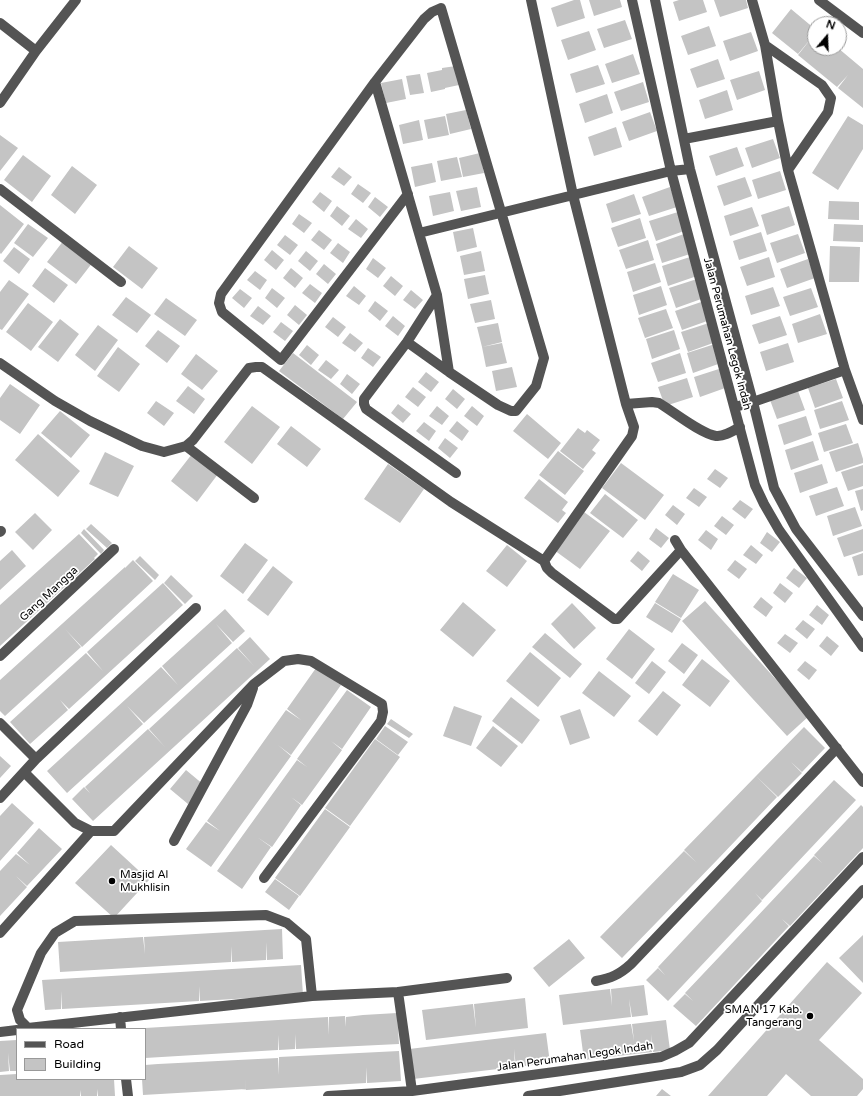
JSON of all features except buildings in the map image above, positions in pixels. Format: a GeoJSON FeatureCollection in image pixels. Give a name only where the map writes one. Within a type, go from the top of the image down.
{"type":"FeatureCollection","features":[{"type":"Feature","properties":{"kind":"street"},"geometry":{"type":"LineString","coordinates":[[0,104],[36,51],[76,0]]}},
{"type":"Feature","properties":{"kind":"street"},"geometry":{"type":"LineString","coordinates":[[532,0],[573,195],[626,404],[634,427],[632,436],[544,561]]}},
{"type":"Feature","properties":{"kind":"street","name":"Jalan Perumahan Legok Indah"},"geometry":{"type":"LineString","coordinates":[[632,0],[671,172],[755,485],[779,530],[863,647]]}},
{"type":"Feature","properties":{"kind":"street","name":"Jalan Perumahan Legok Indah"},"geometry":{"type":"LineString","coordinates":[[655,0],[690,170],[753,402],[774,488],[796,529],[863,616]]}},
{"type":"Feature","properties":{"kind":"street"},"geometry":{"type":"LineString","coordinates":[[752,0],[765,44],[788,170],[845,370],[863,420]]}},
{"type":"Feature","properties":{"kind":"street"},"geometry":{"type":"LineString","coordinates":[[819,0],[863,33]]}},
{"type":"Feature","properties":{"kind":"street"},"geometry":{"type":"LineString","coordinates":[[408,194],[281,360],[222,312],[219,302],[221,294],[375,82],[424,19],[432,12],[441,8],[544,358],[536,386],[516,411],[511,411],[498,405],[408,342]]}},
{"type":"Feature","properties":{"kind":"street"},"geometry":{"type":"LineString","coordinates":[[0,23],[36,51]]}},
{"type":"Feature","properties":{"kind":"street"},"geometry":{"type":"LineString","coordinates":[[765,44],[822,85],[831,98],[828,112],[788,170]]}},
{"type":"Feature","properties":{"kind":"street"},"geometry":{"type":"LineString","coordinates":[[375,82],[437,295],[449,372]]}},
{"type":"Feature","properties":{"kind":"street"},"geometry":{"type":"LineString","coordinates":[[684,139],[778,121]]}},
{"type":"Feature","properties":{"kind":"street"},"geometry":{"type":"LineString","coordinates":[[419,233],[671,172],[690,170]]}},
{"type":"Feature","properties":{"kind":"street"},"geometry":{"type":"LineString","coordinates":[[0,189],[121,282]]}},
{"type":"Feature","properties":{"kind":"street"},"geometry":{"type":"LineString","coordinates":[[437,295],[408,342],[364,399],[364,404],[366,408],[456,473]]}},
{"type":"Feature","properties":{"kind":"street"},"geometry":{"type":"LineString","coordinates":[[0,363],[55,402],[90,421],[142,446],[164,452],[186,446],[193,440],[249,368],[256,366],[262,367],[452,502],[544,561],[547,568],[552,573],[614,619],[618,619],[680,550]]}},
{"type":"Feature","properties":{"kind":"street"},"geometry":{"type":"LineString","coordinates":[[735,408],[845,370]]}},
{"type":"Feature","properties":{"kind":"street"},"geometry":{"type":"LineString","coordinates":[[626,404],[652,402],[659,403],[698,428],[707,433],[718,436],[740,428]]}},
{"type":"Feature","properties":{"kind":"street"},"geometry":{"type":"LineString","coordinates":[[186,446],[254,498]]}},
{"type":"Feature","properties":{"kind":"street"},"geometry":{"type":"LineString","coordinates":[[675,540],[680,550],[863,782]]}},
{"type":"Feature","properties":{"kind":"street","name":"Gang Mangga"},"geometry":{"type":"LineString","coordinates":[[0,656],[114,549]]}},
{"type":"Feature","properties":{"kind":"street"},"geometry":{"type":"LineString","coordinates":[[0,798],[36,759],[196,608]]}},
{"type":"Feature","properties":{"kind":"street"},"geometry":{"type":"LineString","coordinates":[[24,772],[75,823],[91,831],[114,831],[254,684],[284,661],[298,658],[311,661],[382,704],[383,712],[381,721],[264,878]]}},
{"type":"Feature","properties":{"kind":"street"},"geometry":{"type":"LineString","coordinates":[[174,841],[248,705],[254,684]]}},
{"type":"Feature","properties":{"kind":"street"},"geometry":{"type":"LineString","coordinates":[[0,723],[36,759]]}},
{"type":"Feature","properties":{"kind":"street"},"geometry":{"type":"LineString","coordinates":[[596,981],[610,978],[622,972],[631,964],[837,748]]}},
{"type":"Feature","properties":{"kind":"street"},"geometry":{"type":"LineString","coordinates":[[0,933],[91,831]]}},
{"type":"Feature","properties":{"kind":"street","name":"Jalan Perumahan Legok Indah"},"geometry":{"type":"LineString","coordinates":[[328,1096],[412,1091],[661,1057],[675,1051],[689,1043],[863,857]]}},
{"type":"Feature","properties":{"kind":"street"},"geometry":{"type":"LineString","coordinates":[[528,1096],[681,1072],[700,1065],[717,1050],[863,890]]}},
{"type":"Feature","properties":{"kind":"street"},"geometry":{"type":"LineString","coordinates":[[312,996],[306,939],[287,923],[266,915],[75,921],[55,933],[41,953],[17,1010],[24,1028],[312,996],[398,992],[507,978]]}},
{"type":"Feature","properties":{"kind":"street"},"geometry":{"type":"LineString","coordinates":[[398,992],[412,1091]]}},
{"type":"Feature","properties":{"kind":"street"},"geometry":{"type":"LineString","coordinates":[[120,1017],[121,1028]]}},
{"type":"Feature","properties":{"kind":"street"},"geometry":{"type":"LineString","coordinates":[[0,1032],[16,1030]]}},
{"type":"Feature","properties":{"kind":"street"},"geometry":{"type":"LineString","coordinates":[[126,1080],[128,1096]]}},
{"type":"Feature","properties":{"kind":"place","name":"Masjid Al Mukhlisin"},"geometry":{"type":"Point","coordinates":[112,881]}},
{"type":"Feature","properties":{"kind":"place","name":"SMAN 17 Kab. Tangerang"},"geometry":{"type":"Point","coordinates":[810,1016]}}]}
